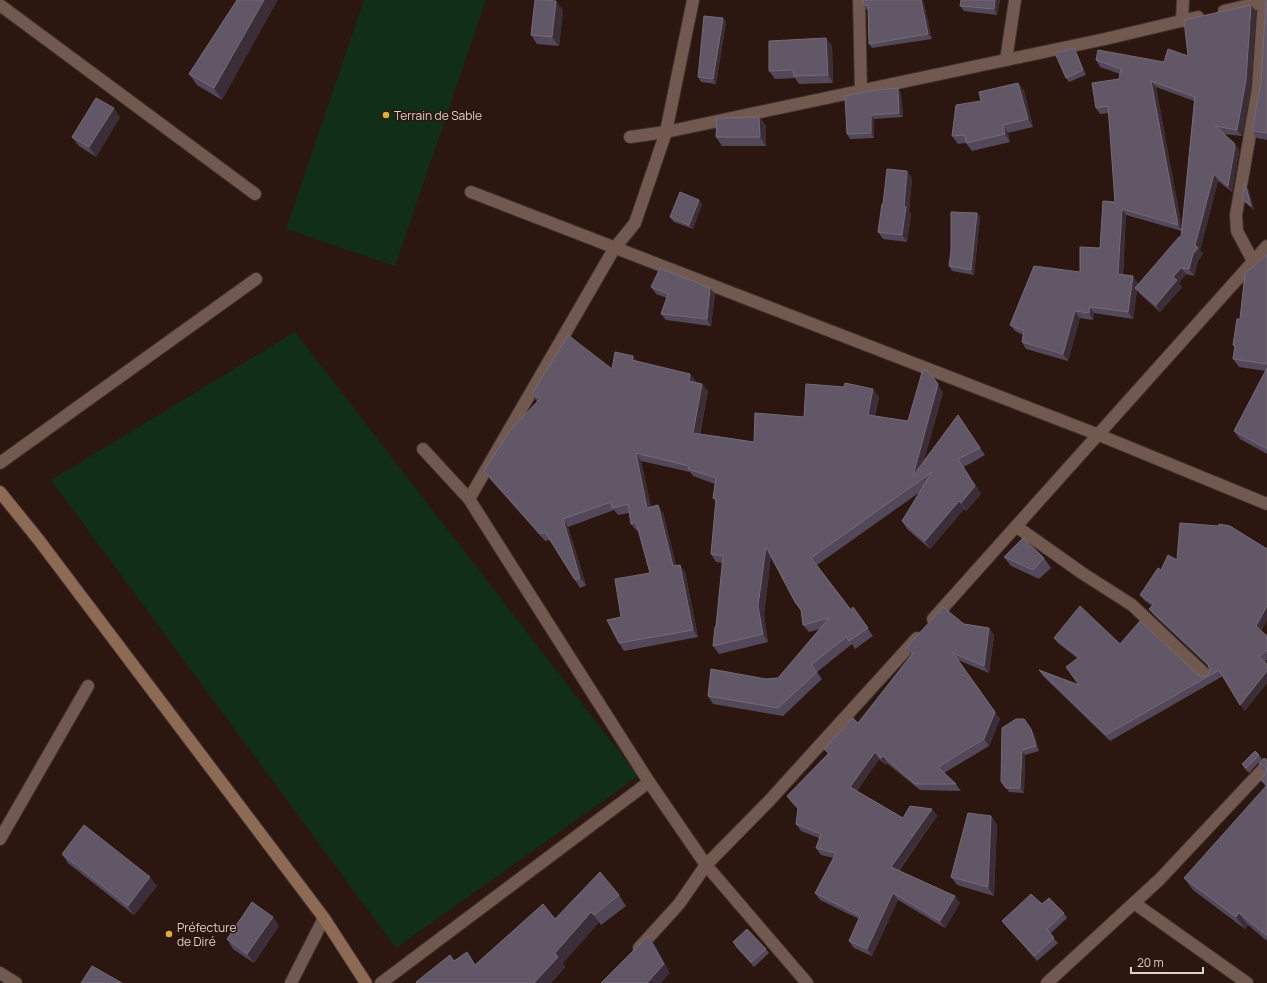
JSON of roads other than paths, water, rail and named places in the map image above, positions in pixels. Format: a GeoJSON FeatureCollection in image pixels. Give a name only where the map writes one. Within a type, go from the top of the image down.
{"type":"FeatureCollection","features":[{"type":"Feature","properties":{"kind":"street"},"geometry":{"type":"LineString","coordinates":[[469,499],[614,249],[635,223],[666,132],[693,0]]}},
{"type":"Feature","properties":{"kind":"street"},"geometry":{"type":"LineString","coordinates":[[859,0],[861,91]]}},
{"type":"Feature","properties":{"kind":"street"},"geometry":{"type":"LineString","coordinates":[[1006,60],[1015,0]]}},
{"type":"Feature","properties":{"kind":"street"},"geometry":{"type":"LineString","coordinates":[[1182,21],[1183,0]]}},
{"type":"Feature","properties":{"kind":"street"},"geometry":{"type":"LineString","coordinates":[[630,137],[666,132],[1006,60],[1265,1],[1258,88],[1236,215],[1238,231],[1253,262]]}},
{"type":"Feature","properties":{"kind":"street"},"geometry":{"type":"LineString","coordinates":[[0,5],[255,194]]}},
{"type":"Feature","properties":{"kind":"street"},"geometry":{"type":"LineString","coordinates":[[471,192],[614,249],[1099,435],[1267,504]]}},
{"type":"Feature","properties":{"kind":"street"},"geometry":{"type":"LineString","coordinates":[[633,955],[679,904],[706,865],[769,800],[925,629],[1267,246]]}},
{"type":"Feature","properties":{"kind":"street"},"geometry":{"type":"LineString","coordinates":[[0,463],[256,279]]}},
{"type":"Feature","properties":{"kind":"street"},"geometry":{"type":"LineString","coordinates":[[424,449],[469,499],[649,782],[706,865],[807,983]]}},
{"type":"Feature","properties":{"kind":"street"},"geometry":{"type":"LineString","coordinates":[[0,492],[43,545],[324,918],[366,983]]}},
{"type":"Feature","properties":{"kind":"street"},"geometry":{"type":"LineString","coordinates":[[1017,527],[1082,573],[1132,605],[1207,676]]}},
{"type":"Feature","properties":{"kind":"street"},"geometry":{"type":"LineString","coordinates":[[0,839],[88,686]]}},
{"type":"Feature","properties":{"kind":"street"},"geometry":{"type":"LineString","coordinates":[[1047,983],[1160,880],[1267,765]]}},
{"type":"Feature","properties":{"kind":"street"},"geometry":{"type":"LineString","coordinates":[[1256,777],[1267,784]]}},
{"type":"Feature","properties":{"kind":"street"},"geometry":{"type":"LineString","coordinates":[[381,983],[649,782]]}},
{"type":"Feature","properties":{"kind":"street"},"geometry":{"type":"LineString","coordinates":[[1134,903],[1247,983]]}},
{"type":"Feature","properties":{"kind":"street"},"geometry":{"type":"LineString","coordinates":[[291,983],[324,918]]}},
{"type":"Feature","properties":{"kind":"street"},"geometry":{"type":"LineString","coordinates":[[0,973],[16,983]]}},
{"type":"Feature","properties":{"kind":"place","name":"Terrain de Sable"},"geometry":{"type":"Point","coordinates":[386,115]}},
{"type":"Feature","properties":{"kind":"place","name":"Préfecture de Diré"},"geometry":{"type":"Point","coordinates":[169,934]}}]}
